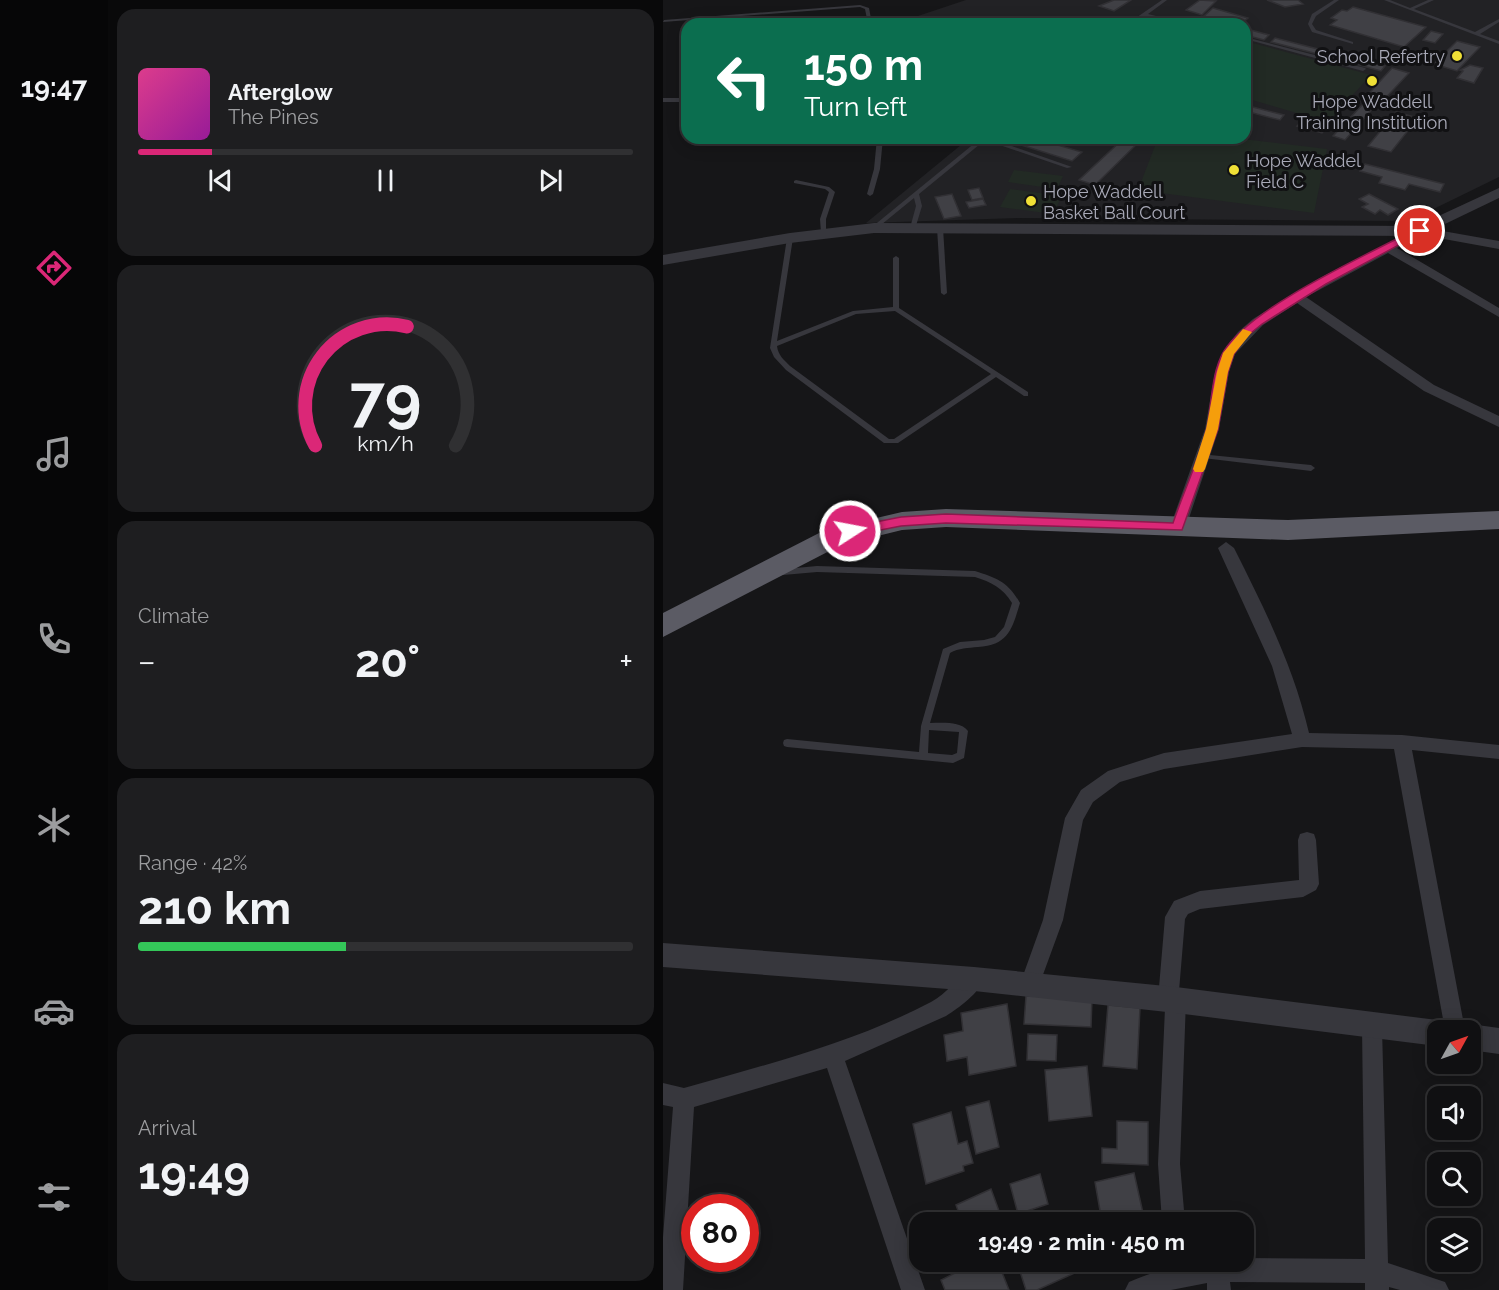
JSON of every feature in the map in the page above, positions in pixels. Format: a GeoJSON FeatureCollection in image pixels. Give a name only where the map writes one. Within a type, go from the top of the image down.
{"type":"FeatureCollection","features":[{"type":"Feature","properties":{"kind":"highway"},"geometry":{"type":"LineString","coordinates":[[663,621],[805,535],[840,521],[886,508],[953,504],[1288,530],[1499,520]]}},
{"type":"Feature","properties":{"kind":"highway"},"geometry":{"type":"LineString","coordinates":[[663,621],[834,537],[901,521],[946,518],[1181,520],[1324,515],[1499,504]]}},
{"type":"Feature","properties":{"kind":"street"},"geometry":{"type":"LineString","coordinates":[[1181,520],[1212,429],[1222,372],[1229,353],[1243,335],[1258,322],[1297,297],[1420,231],[1499,192]]}},
{"type":"Feature","properties":{"kind":"street"},"geometry":{"type":"LineString","coordinates":[[663,260],[790,238],[873,228],[1420,231],[1499,245]]}},
{"type":"Feature","properties":{"kind":"street"},"geometry":{"type":"LineString","coordinates":[[1390,249],[1499,313]]}},
{"type":"Feature","properties":{"kind":"street"},"geometry":{"type":"LineString","coordinates":[[1297,297],[1429,388],[1499,422]]}},
{"type":"Feature","properties":{"kind":"street"},"geometry":{"type":"LineString","coordinates":[[1226,548],[1279,657],[1296,707],[1302,740]]}},
{"type":"Feature","properties":{"kind":"street"},"geometry":{"type":"LineString","coordinates":[[1030,984],[1053,920],[1074,818],[1079,806],[1097,787],[1114,776],[1164,761],[1302,740],[1402,742],[1499,752]]}},
{"type":"Feature","properties":{"kind":"street"},"geometry":{"type":"LineString","coordinates":[[1402,742],[1453,1020]]}},
{"type":"Feature","properties":{"kind":"street"},"geometry":{"type":"LineString","coordinates":[[1172,1212],[1169,1164],[1175,917],[1181,907],[1200,900],[1303,888],[1309,884],[1307,840]]}},
{"type":"Feature","properties":{"kind":"street"},"geometry":{"type":"LineString","coordinates":[[663,955],[1030,984],[1427,1032]]}},
{"type":"Feature","properties":{"kind":"street"},"geometry":{"type":"LineString","coordinates":[[671,1290],[674,1097],[833,1056],[939,1009],[974,979]]}},
{"type":"Feature","properties":{"kind":"street"},"geometry":{"type":"LineString","coordinates":[[1373,1027],[1377,1280]]}},
{"type":"Feature","properties":{"kind":"street"},"geometry":{"type":"LineString","coordinates":[[1481,1039],[1499,1041]]}},
{"type":"Feature","properties":{"kind":"street"},"geometry":{"type":"LineString","coordinates":[[833,1056],[913,1290]]}},
{"type":"Feature","properties":{"kind":"street"},"geometry":{"type":"LineString","coordinates":[[1137,1290],[1170,1272]]}},
{"type":"Feature","properties":{"kind":"street"},"geometry":{"type":"LineString","coordinates":[[1187,1272],[1218,1280],[1377,1280],[1437,1290]]}},
{"type":"Feature","properties":{"kind":"lane"},"geometry":{"type":"LineString","coordinates":[[1137,18],[1165,0]]}},
{"type":"Feature","properties":{"kind":"lane"},"geometry":{"type":"LineString","coordinates":[[1337,0],[1314,15],[1310,24],[1314,31],[1351,43]]}},
{"type":"Feature","properties":{"kind":"lane"},"geometry":{"type":"LineString","coordinates":[[1386,0],[1499,43]]}},
{"type":"Feature","properties":{"kind":"lane"},"geometry":{"type":"LineString","coordinates":[[1411,9],[1432,0]]}},
{"type":"Feature","properties":{"kind":"lane"},"geometry":{"type":"LineString","coordinates":[[703,18],[860,6],[867,8],[869,18]]}},
{"type":"Feature","properties":{"kind":"lane"},"geometry":{"type":"LineString","coordinates":[[1143,14],[1160,18]]}},
{"type":"Feature","properties":{"kind":"lane"},"geometry":{"type":"LineString","coordinates":[[664,21],[681,20]]}},
{"type":"Feature","properties":{"kind":"lane"},"geometry":{"type":"LineString","coordinates":[[1476,34],[1499,20]]}},
{"type":"Feature","properties":{"kind":"lane"},"geometry":{"type":"LineString","coordinates":[[1251,40],[1363,69]]}},
{"type":"Feature","properties":{"kind":"lane"},"geometry":{"type":"LineString","coordinates":[[663,100],[681,100]]}},
{"type":"Feature","properties":{"kind":"lane"},"geometry":{"type":"LineString","coordinates":[[870,194],[877,169],[879,144]]}},
{"type":"Feature","properties":{"kind":"lane"},"geometry":{"type":"LineString","coordinates":[[873,228],[977,144]]}},
{"type":"Feature","properties":{"kind":"lane"},"geometry":{"type":"LineString","coordinates":[[1002,144],[1069,167]]}},
{"type":"Feature","properties":{"kind":"lane"},"geometry":{"type":"LineString","coordinates":[[795,182],[827,188],[832,192],[823,219],[824,233]]}},
{"type":"Feature","properties":{"kind":"lane"},"geometry":{"type":"LineString","coordinates":[[913,228],[919,206],[917,193]]}},
{"type":"Feature","properties":{"kind":"lane"},"geometry":{"type":"LineString","coordinates":[[940,228],[944,293]]}},
{"type":"Feature","properties":{"kind":"lane"},"geometry":{"type":"LineString","coordinates":[[790,238],[774,345],[776,356],[788,368],[891,442],[995,375]]}},
{"type":"Feature","properties":{"kind":"lane"},"geometry":{"type":"LineString","coordinates":[[896,258],[896,309]]}},
{"type":"Feature","properties":{"kind":"lane"},"geometry":{"type":"LineString","coordinates":[[774,345],[855,312],[896,309],[1026,394]]}},
{"type":"Feature","properties":{"kind":"lane"},"geometry":{"type":"LineString","coordinates":[[1203,456],[1311,468]]}},
{"type":"Feature","properties":{"kind":"lane"},"geometry":{"type":"LineString","coordinates":[[777,565],[783,572],[790,573],[817,569],[975,574],[995,580],[1009,589],[1016,603],[1005,633],[989,643],[953,646],[946,651],[925,726],[923,756]]}},
{"type":"Feature","properties":{"kind":"lane"},"geometry":{"type":"LineString","coordinates":[[787,743],[923,756],[957,758],[961,755],[964,731],[957,727],[925,726]]}},
{"type":"Feature","properties":{"kind":"shaded area","name":"Hope Waddell Training Institution"},"geometry":{"type":"Polygon","coordinates":[[[966,0],[1499,0],[1499,177],[1411,220],[1399,221],[1019,218],[866,223],[962,144],[1251,144],[1251,18],[912,18],[966,0]]]}},
{"type":"Feature","properties":{"kind":"shaded area"},"geometry":{"type":"Polygon","coordinates":[[[1251,43],[1371,75],[1328,122],[1251,100],[1251,43]]]}},
{"type":"Feature","properties":{"kind":"shaded area","name":"Hope Waddel Field C"},"geometry":{"type":"Polygon","coordinates":[[[1251,140],[1327,149],[1314,213],[1138,190],[1156,144],[1251,144],[1251,140]]]}},
{"type":"Feature","properties":{"kind":"shaded area"},"geometry":{"type":"Polygon","coordinates":[[[1014,170],[1063,176],[1057,189],[1008,182],[1014,170]]]}},
{"type":"Feature","properties":{"kind":"shaded area","name":"Hope Waddell Basket Ball Court"},"geometry":{"type":"Polygon","coordinates":[[[1010,189],[1062,196],[1053,214],[1000,207],[1010,189]]]}},
{"type":"Feature","properties":{"kind":"building"},"geometry":{"type":"Polygon","coordinates":[[[1114,0],[1131,0],[1114,11],[1099,6],[1114,0]]]}},
{"type":"Feature","properties":{"kind":"building"},"geometry":{"type":"Polygon","coordinates":[[[1200,0],[1216,1],[1202,15],[1186,10],[1200,0]]]}},
{"type":"Feature","properties":{"kind":"building"},"geometry":{"type":"Polygon","coordinates":[[[1267,0],[1298,0],[1303,4],[1285,7],[1267,0]]]}},
{"type":"Feature","properties":{"kind":"building"},"geometry":{"type":"Polygon","coordinates":[[[1353,7],[1426,27],[1404,47],[1330,25],[1337,20],[1331,18],[1342,10],[1347,11],[1353,7]]]}},
{"type":"Feature","properties":{"kind":"building"},"geometry":{"type":"Polygon","coordinates":[[[1213,8],[1248,18],[1211,18],[1204,16],[1213,8]]]}},
{"type":"Feature","properties":{"kind":"building"},"geometry":{"type":"Polygon","coordinates":[[[1251,30],[1269,35],[1264,40],[1251,37],[1251,30]]]}},
{"type":"Feature","properties":{"kind":"building"},"geometry":{"type":"Polygon","coordinates":[[[1431,31],[1443,34],[1435,43],[1423,40],[1431,31]]]}},
{"type":"Feature","properties":{"kind":"building"},"geometry":{"type":"Polygon","coordinates":[[[1275,38],[1345,56],[1341,60],[1271,42],[1275,38]]]}},
{"type":"Feature","properties":{"kind":"building","name":"School Refertry"},"geometry":{"type":"Polygon","coordinates":[[[1457,41],[1480,47],[1457,71],[1434,64],[1457,41]]]}},
{"type":"Feature","properties":{"kind":"building"},"geometry":{"type":"Polygon","coordinates":[[[1360,60],[1385,66],[1381,71],[1356,64],[1360,60]]]}},
{"type":"Feature","properties":{"kind":"building"},"geometry":{"type":"Polygon","coordinates":[[[1470,65],[1483,68],[1474,83],[1457,78],[1463,71],[1460,70],[1470,65]]]}},
{"type":"Feature","properties":{"kind":"building"},"geometry":{"type":"Polygon","coordinates":[[[1392,68],[1409,73],[1379,105],[1362,101],[1392,68]]]}},
{"type":"Feature","properties":{"kind":"building"},"geometry":{"type":"Polygon","coordinates":[[[1364,103],[1375,106],[1345,140],[1333,136],[1364,103]]]}},
{"type":"Feature","properties":{"kind":"building"},"geometry":{"type":"Polygon","coordinates":[[[1251,107],[1284,115],[1280,120],[1251,113],[1251,107]]]}},
{"type":"Feature","properties":{"kind":"building"},"geometry":{"type":"Polygon","coordinates":[[[1396,112],[1418,118],[1391,152],[1368,146],[1396,112]]]}},
{"type":"Feature","properties":{"kind":"building"},"geometry":{"type":"Polygon","coordinates":[[[1302,121],[1327,127],[1322,133],[1297,126],[1302,121]]]}},
{"type":"Feature","properties":{"kind":"building"},"geometry":{"type":"Polygon","coordinates":[[[1054,144],[1082,152],[1072,161],[1021,145],[1054,144]]]}},
{"type":"Feature","properties":{"kind":"building"},"geometry":{"type":"Polygon","coordinates":[[[1118,144],[1137,144],[1095,185],[1079,180],[1118,144]]]}},
{"type":"Feature","properties":{"kind":"building"},"geometry":{"type":"Polygon","coordinates":[[[1365,164],[1444,184],[1440,192],[1409,184],[1405,190],[1379,183],[1382,177],[1360,171],[1365,164]]]}},
{"type":"Feature","properties":{"kind":"building"},"geometry":{"type":"Polygon","coordinates":[[[979,188],[983,198],[972,200],[968,190],[979,188]]]}},
{"type":"Feature","properties":{"kind":"building"},"geometry":{"type":"Polygon","coordinates":[[[952,194],[961,216],[944,219],[935,197],[952,194]]]}},
{"type":"Feature","properties":{"kind":"building"},"geometry":{"type":"Polygon","coordinates":[[[1369,194],[1398,209],[1388,215],[1380,210],[1375,214],[1362,207],[1368,204],[1359,199],[1369,194]]]}},
{"type":"Feature","properties":{"kind":"building"},"geometry":{"type":"Polygon","coordinates":[[[983,199],[986,205],[969,208],[966,202],[983,199]]]}},
{"type":"Feature","properties":{"kind":"building"},"geometry":{"type":"Polygon","coordinates":[[[1026,996],[1092,998],[1091,1027],[1024,1024],[1026,996]]]}},
{"type":"Feature","properties":{"kind":"building"},"geometry":{"type":"Polygon","coordinates":[[[1007,1004],[1016,1066],[969,1075],[967,1057],[947,1061],[944,1035],[963,1031],[961,1013],[1007,1004]]]}},
{"type":"Feature","properties":{"kind":"building"},"geometry":{"type":"Polygon","coordinates":[[[1108,1005],[1140,1008],[1137,1069],[1103,1066],[1108,1005]]]}},
{"type":"Feature","properties":{"kind":"building"},"geometry":{"type":"Polygon","coordinates":[[[1028,1034],[1057,1035],[1056,1061],[1027,1060],[1028,1034]]]}},
{"type":"Feature","properties":{"kind":"building"},"geometry":{"type":"Polygon","coordinates":[[[1087,1066],[1092,1116],[1049,1121],[1045,1070],[1087,1066]]]}},
{"type":"Feature","properties":{"kind":"building"},"geometry":{"type":"Polygon","coordinates":[[[989,1101],[999,1147],[976,1154],[966,1107],[989,1101]]]}},
{"type":"Feature","properties":{"kind":"building"},"geometry":{"type":"Polygon","coordinates":[[[951,1112],[958,1144],[967,1141],[973,1163],[963,1166],[964,1171],[926,1184],[913,1124],[951,1112]]]}},
{"type":"Feature","properties":{"kind":"building"},"geometry":{"type":"Polygon","coordinates":[[[1117,1121],[1148,1122],[1148,1165],[1102,1163],[1102,1148],[1117,1149],[1117,1121]]]}},
{"type":"Feature","properties":{"kind":"building"},"geometry":{"type":"Polygon","coordinates":[[[1134,1173],[1143,1212],[1100,1212],[1095,1182],[1134,1173]]]}},
{"type":"Feature","properties":{"kind":"building"},"geometry":{"type":"Polygon","coordinates":[[[1040,1174],[1048,1204],[1017,1212],[1010,1184],[1040,1174]]]}},
{"type":"Feature","properties":{"kind":"building"},"geometry":{"type":"Polygon","coordinates":[[[991,1189],[999,1212],[958,1212],[956,1205],[991,1189]]]}},
{"type":"Feature","properties":{"kind":"building"},"geometry":{"type":"Polygon","coordinates":[[[957,1272],[1002,1272],[1009,1290],[945,1290],[941,1280],[957,1272]]]}},
{"type":"Feature","properties":{"kind":"building"},"geometry":{"type":"Polygon","coordinates":[[[1020,1272],[1077,1272],[1037,1290],[1026,1290],[1020,1272]]]}},
{"type":"Feature","properties":{"kind":"slow traffic"},"geometry":{"type":"LineString","coordinates":[[1199,469],[1212,429],[1222,372],[1229,353],[1247,332]]}},
{"type":"Feature","properties":{"kind":"place","name":"School Refertry"},"geometry":{"type":"Point","coordinates":[1457,56]}},
{"type":"Feature","properties":{"kind":"place","name":"Hope Waddell Training Institution"},"geometry":{"type":"Point","coordinates":[1372,81]}},
{"type":"Feature","properties":{"kind":"place","name":"Hope Waddel Field C"},"geometry":{"type":"Point","coordinates":[1234,170]}},
{"type":"Feature","properties":{"kind":"place","name":"Hope Waddell Basket Ball Court"},"geometry":{"type":"Point","coordinates":[1031,201]}},
{"type":"Feature","properties":{"kind":"route"},"geometry":{"type":"LineString","coordinates":[[850,531],[901,521],[946,518],[1178,527],[1212,429],[1222,372],[1229,353],[1243,335],[1285,304],[1420,231]]}}]}
